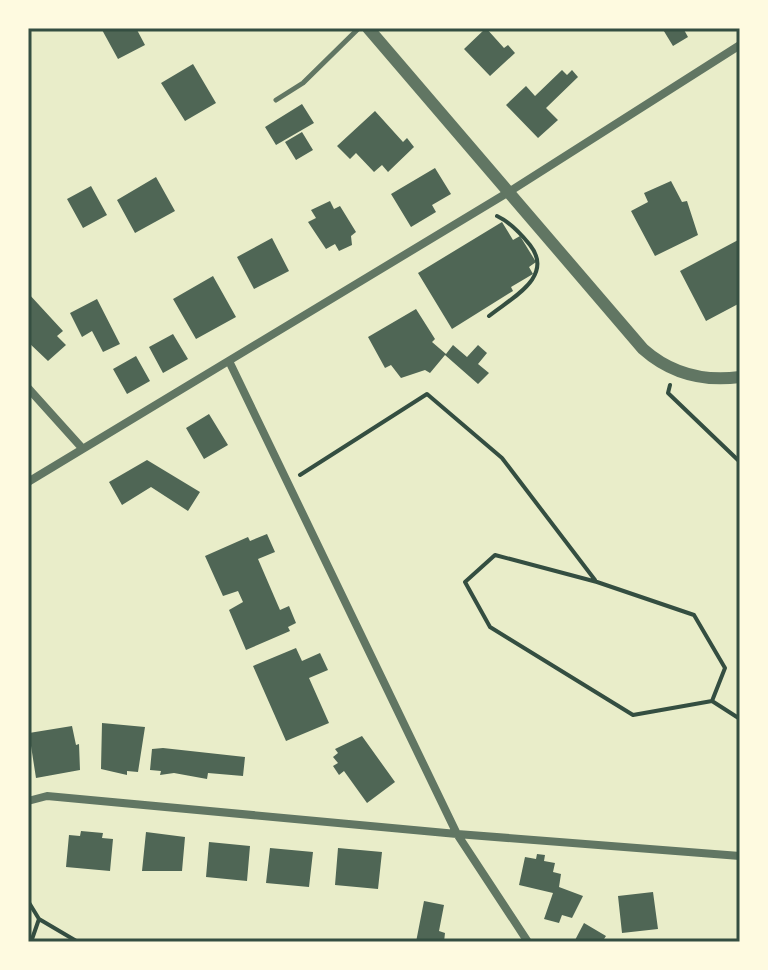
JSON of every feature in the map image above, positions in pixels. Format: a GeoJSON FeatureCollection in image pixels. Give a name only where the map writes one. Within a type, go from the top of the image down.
{"type":"FeatureCollection","features":[{"type":"Feature","properties":{"kind":"street"},"geometry":{"type":"LineString","coordinates":[[368,28],[633,339],[657,362],[673,370],[706,378],[740,377]]}},
{"type":"Feature","properties":{"kind":"street"},"geometry":{"type":"LineString","coordinates":[[28,482],[507,193],[740,45]]}},
{"type":"Feature","properties":{"kind":"street"},"geometry":{"type":"LineString","coordinates":[[229,361],[457,834],[528,942]]}},
{"type":"Feature","properties":{"kind":"street"},"geometry":{"type":"LineString","coordinates":[[28,388],[82,448]]}},
{"type":"Feature","properties":{"kind":"street"},"geometry":{"type":"LineString","coordinates":[[28,801],[47,796],[457,834],[740,856]]}},
{"type":"Feature","properties":{"kind":"lane"},"geometry":{"type":"LineString","coordinates":[[276,100],[303,83],[359,28]]}},
{"type":"Feature","properties":{"kind":"path"},"geometry":{"type":"LineString","coordinates":[[487,214],[505,220],[527,242],[539,263],[532,281],[489,316]]}},
{"type":"Feature","properties":{"kind":"path"},"geometry":{"type":"LineString","coordinates":[[673,370],[668,393],[740,462]]}},
{"type":"Feature","properties":{"kind":"path"},"geometry":{"type":"LineString","coordinates":[[286,484],[427,394],[502,458],[597,582]]}},
{"type":"Feature","properties":{"kind":"path"},"geometry":{"type":"LineString","coordinates":[[712,701],[725,668],[694,615],[597,582],[495,555],[465,582],[490,627],[633,715],[712,701],[740,719]]}},
{"type":"Feature","properties":{"kind":"path"},"geometry":{"type":"LineString","coordinates":[[28,901],[39,919],[78,942]]}},
{"type":"Feature","properties":{"kind":"path"},"geometry":{"type":"LineString","coordinates":[[31,942],[39,919]]}},
{"type":"Feature","properties":{"kind":"building"},"geometry":{"type":"Polygon","coordinates":[[[101,28],[136,28],[145,45],[118,59],[101,28]]]}},
{"type":"Feature","properties":{"kind":"building"},"geometry":{"type":"Polygon","coordinates":[[[486,28],[504,48],[508,45],[515,53],[490,76],[464,49],[486,28]]]}},
{"type":"Feature","properties":{"kind":"building"},"geometry":{"type":"Polygon","coordinates":[[[662,28],[683,28],[688,37],[673,46],[662,28]]]}},
{"type":"Feature","properties":{"kind":"building"},"geometry":{"type":"Polygon","coordinates":[[[193,64],[216,103],[185,121],[161,83],[193,64]]]}},
{"type":"Feature","properties":{"kind":"building"},"geometry":{"type":"Polygon","coordinates":[[[562,70],[567,75],[572,70],[578,77],[546,108],[558,120],[538,138],[506,105],[526,86],[535,96],[562,70]]]}},
{"type":"Feature","properties":{"kind":"building"},"geometry":{"type":"Polygon","coordinates":[[[302,104],[314,123],[276,145],[265,127],[302,104]]]}},
{"type":"Feature","properties":{"kind":"building"},"geometry":{"type":"Polygon","coordinates":[[[375,111],[403,142],[407,138],[414,147],[388,172],[382,165],[374,172],[356,153],[350,159],[337,146],[375,111]]]}},
{"type":"Feature","properties":{"kind":"building"},"geometry":{"type":"Polygon","coordinates":[[[302,132],[313,150],[296,160],[285,142],[302,132]]]}},
{"type":"Feature","properties":{"kind":"building"},"geometry":{"type":"Polygon","coordinates":[[[435,168],[451,194],[432,205],[436,212],[411,227],[391,194],[435,168]]]}},
{"type":"Feature","properties":{"kind":"building"},"geometry":{"type":"Polygon","coordinates":[[[156,177],[175,211],[135,233],[117,200],[156,177]]]}},
{"type":"Feature","properties":{"kind":"building"},"geometry":{"type":"Polygon","coordinates":[[[671,181],[682,202],[687,201],[698,235],[655,256],[631,211],[648,202],[644,193],[671,181]]]}},
{"type":"Feature","properties":{"kind":"building"},"geometry":{"type":"Polygon","coordinates":[[[91,186],[107,215],[83,228],[67,199],[91,186]]]}},
{"type":"Feature","properties":{"kind":"building"},"geometry":{"type":"Polygon","coordinates":[[[330,201],[334,209],[340,206],[356,232],[351,236],[352,245],[339,251],[335,244],[326,249],[308,222],[316,218],[311,210],[330,201]]]}},
{"type":"Feature","properties":{"kind":"building"},"geometry":{"type":"Polygon","coordinates":[[[502,222],[513,240],[520,236],[536,262],[529,267],[533,274],[511,287],[513,291],[452,329],[418,273],[502,222]]]}},
{"type":"Feature","properties":{"kind":"building"},"geometry":{"type":"Polygon","coordinates":[[[272,238],[289,271],[254,289],[237,257],[272,238]]]}},
{"type":"Feature","properties":{"kind":"building"},"geometry":{"type":"Polygon","coordinates":[[[740,239],[740,303],[706,321],[680,271],[740,239]]]}},
{"type":"Feature","properties":{"kind":"building"},"geometry":{"type":"Polygon","coordinates":[[[213,276],[236,317],[196,339],[173,299],[213,276]]]}},
{"type":"Feature","properties":{"kind":"building"},"geometry":{"type":"Polygon","coordinates":[[[28,293],[63,331],[57,336],[66,345],[48,361],[28,342],[28,293]]]}},
{"type":"Feature","properties":{"kind":"building"},"geometry":{"type":"Polygon","coordinates":[[[97,299],[120,344],[103,352],[92,331],[82,337],[70,313],[97,299]]]}},
{"type":"Feature","properties":{"kind":"building"},"geometry":{"type":"Polygon","coordinates":[[[416,309],[435,339],[432,342],[446,354],[453,345],[467,357],[478,345],[487,353],[478,364],[489,373],[478,384],[445,355],[430,373],[425,370],[401,378],[391,365],[385,368],[368,337],[416,309]]]}},
{"type":"Feature","properties":{"kind":"building"},"geometry":{"type":"Polygon","coordinates":[[[173,334],[188,359],[163,373],[149,347],[173,334]]]}},
{"type":"Feature","properties":{"kind":"building"},"geometry":{"type":"Polygon","coordinates":[[[136,356],[150,381],[127,394],[113,369],[136,356]]]}},
{"type":"Feature","properties":{"kind":"building"},"geometry":{"type":"Polygon","coordinates":[[[209,414],[228,445],[204,459],[186,428],[209,414]]]}},
{"type":"Feature","properties":{"kind":"building"},"geometry":{"type":"Polygon","coordinates":[[[147,460],[200,492],[188,511],[151,487],[122,505],[109,482],[147,460]]]}},
{"type":"Feature","properties":{"kind":"building"},"geometry":{"type":"Polygon","coordinates":[[[267,534],[275,552],[258,559],[280,610],[289,606],[296,623],[288,627],[290,631],[246,650],[229,610],[243,602],[238,591],[223,596],[205,556],[248,537],[250,541],[267,534]]]}},
{"type":"Feature","properties":{"kind":"building"},"geometry":{"type":"Polygon","coordinates":[[[296,648],[302,661],[320,653],[328,670],[309,678],[329,723],[286,741],[253,666],[296,648]]]}},
{"type":"Feature","properties":{"kind":"building"},"geometry":{"type":"Polygon","coordinates":[[[102,723],[145,727],[138,772],[127,771],[127,775],[101,769],[102,723]]]}},
{"type":"Feature","properties":{"kind":"building"},"geometry":{"type":"Polygon","coordinates":[[[72,726],[76,745],[79,744],[80,770],[36,778],[29,733],[72,726]]]}},
{"type":"Feature","properties":{"kind":"building"},"geometry":{"type":"Polygon","coordinates":[[[362,736],[395,782],[367,803],[344,771],[339,775],[333,766],[338,763],[333,757],[338,753],[335,749],[362,736]]]}},
{"type":"Feature","properties":{"kind":"building"},"geometry":{"type":"Polygon","coordinates":[[[152,749],[245,757],[243,776],[208,773],[207,779],[174,773],[160,775],[161,771],[150,770],[152,749]]]}},
{"type":"Feature","properties":{"kind":"building"},"geometry":{"type":"Polygon","coordinates":[[[81,831],[103,833],[102,838],[113,839],[110,871],[66,867],[69,835],[80,836],[81,831]]]}},
{"type":"Feature","properties":{"kind":"building"},"geometry":{"type":"Polygon","coordinates":[[[146,832],[185,837],[182,871],[142,871],[146,832]]]}},
{"type":"Feature","properties":{"kind":"building"},"geometry":{"type":"Polygon","coordinates":[[[209,842],[250,846],[247,881],[206,877],[209,842]]]}},
{"type":"Feature","properties":{"kind":"building"},"geometry":{"type":"Polygon","coordinates":[[[270,848],[313,852],[309,887],[266,883],[270,848]]]}},
{"type":"Feature","properties":{"kind":"building"},"geometry":{"type":"Polygon","coordinates":[[[338,848],[382,852],[378,889],[335,885],[338,848]]]}},
{"type":"Feature","properties":{"kind":"building"},"geometry":{"type":"Polygon","coordinates":[[[537,854],[545,855],[544,861],[555,863],[553,872],[561,874],[559,887],[583,896],[572,918],[562,915],[559,923],[544,919],[553,893],[519,885],[525,857],[536,859],[537,854]]]}},
{"type":"Feature","properties":{"kind":"building"},"geometry":{"type":"Polygon","coordinates":[[[653,892],[658,929],[622,933],[618,896],[653,892]]]}},
{"type":"Feature","properties":{"kind":"building"},"geometry":{"type":"Polygon","coordinates":[[[424,901],[444,905],[439,931],[445,933],[444,942],[416,942],[424,901]]]}},
{"type":"Feature","properties":{"kind":"building"},"geometry":{"type":"Polygon","coordinates":[[[584,923],[606,936],[602,942],[574,942],[584,923]]]}}]}
